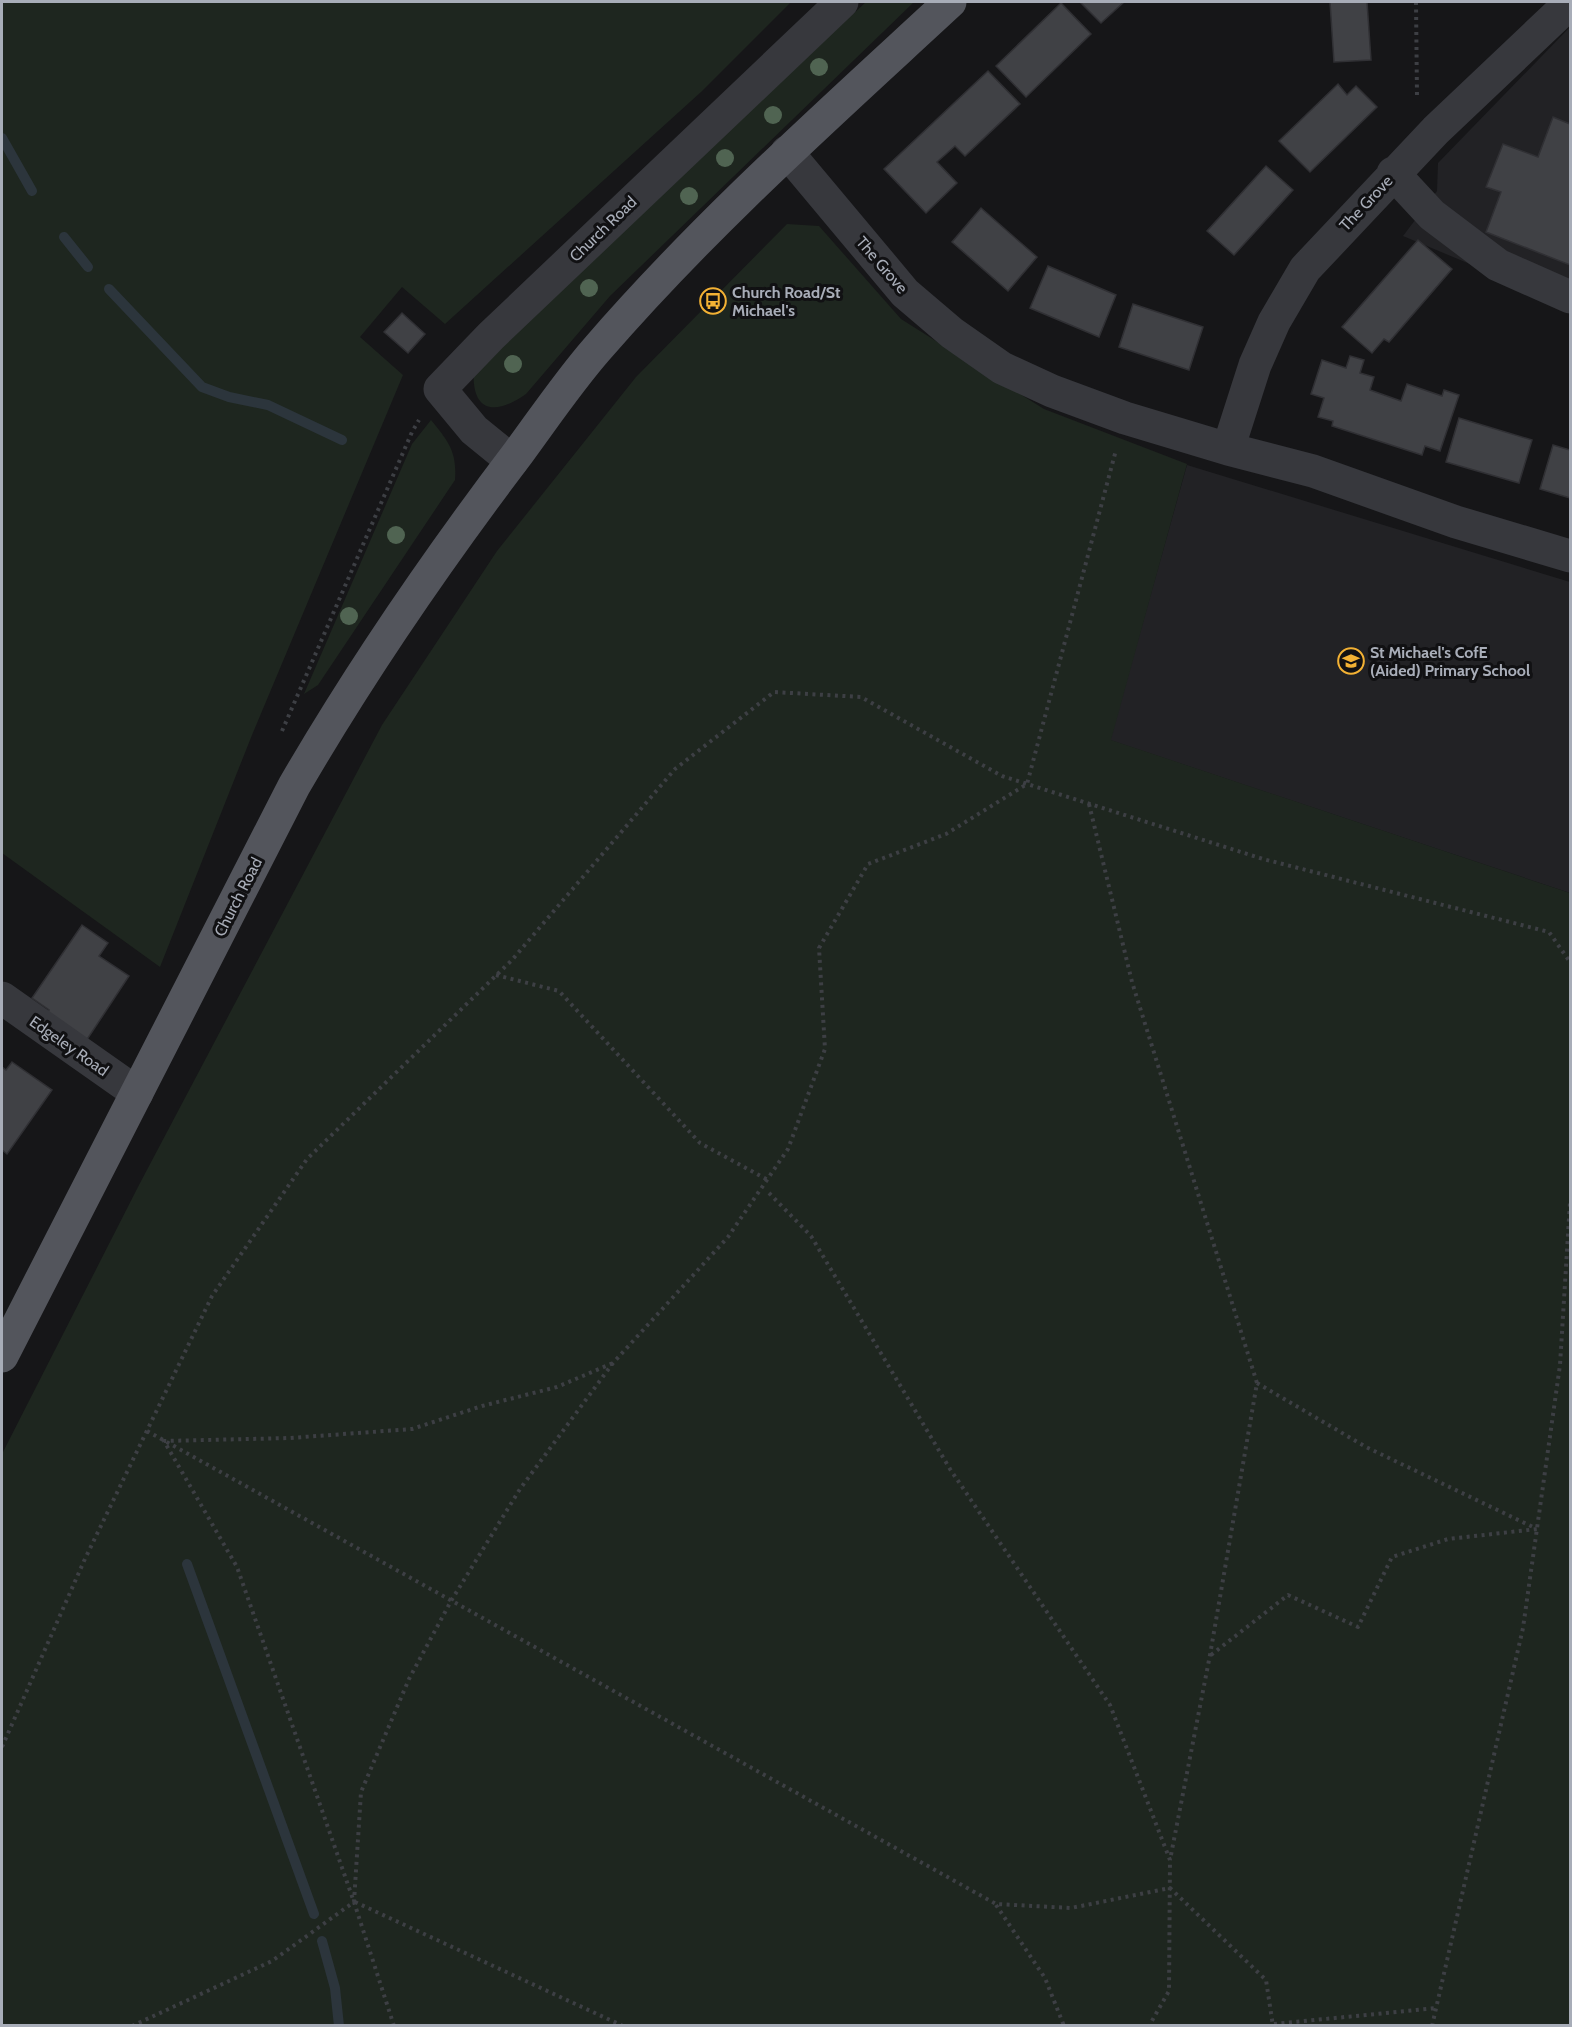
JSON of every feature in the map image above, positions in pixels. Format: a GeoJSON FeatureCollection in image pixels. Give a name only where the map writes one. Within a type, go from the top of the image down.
{"type":"FeatureCollection","features":[{"type":"Feature","properties":{"kind":"main road","name":"Church Road"},"geometry":{"type":"LineString","coordinates":[[2,1356],[294,786],[345,698],[447,547],[595,351],[669,269],[787,152],[950,2]]}},
{"type":"Feature","properties":{"kind":"street","name":"Church Road"},"geometry":{"type":"LineString","coordinates":[[440,389],[491,336],[842,2]]}},
{"type":"Feature","properties":{"kind":"street","name":"The Grove"},"geometry":{"type":"LineString","coordinates":[[1228,449],[1255,365],[1274,322],[1305,269],[1393,173],[1570,3]]}},
{"type":"Feature","properties":{"kind":"street","name":"The Grove"},"geometry":{"type":"LineString","coordinates":[[787,152],[905,293],[952,333],[1002,368],[1052,391],[1125,418],[1228,449],[1313,471],[1456,522],[1570,556]]}},
{"type":"Feature","properties":{"kind":"street"},"geometry":{"type":"LineString","coordinates":[[1393,173],[1432,215],[1498,265],[1570,297]]}},
{"type":"Feature","properties":{"kind":"street"},"geometry":{"type":"LineString","coordinates":[[440,389],[474,430],[512,461]]}},
{"type":"Feature","properties":{"kind":"street","name":"Edgeley Road"},"geometry":{"type":"LineString","coordinates":[[2,998],[137,1093]]}},
{"type":"Feature","properties":{"kind":"path"},"geometry":{"type":"LineString","coordinates":[[1416,2],[1418,111],[1436,130]]}},
{"type":"Feature","properties":{"kind":"path"},"geometry":{"type":"LineString","coordinates":[[279,737],[412,432],[440,389]]}},
{"type":"Feature","properties":{"kind":"path"},"geometry":{"type":"LineString","coordinates":[[354,1902],[361,1792],[409,1679],[451,1601],[520,1489],[613,1363],[728,1237],[789,1149],[825,1049],[819,948],[868,864],[946,834],[1027,784],[1125,418]]}},
{"type":"Feature","properties":{"kind":"path"},"geometry":{"type":"LineString","coordinates":[[2,1747],[84,1561],[212,1296],[307,1159],[512,960],[675,769],[774,692],[861,697],[1002,776],[1263,859],[1549,932],[1570,962]]}},
{"type":"Feature","properties":{"kind":"path"},"geometry":{"type":"LineString","coordinates":[[1089,803],[1132,982],[1257,1383],[1210,1656],[1170,1860],[1169,1991],[1149,2025]]}},
{"type":"Feature","properties":{"kind":"path"},"geometry":{"type":"LineString","coordinates":[[496,975],[559,991],[700,1143],[768,1180]]}},
{"type":"Feature","properties":{"kind":"path"},"geometry":{"type":"LineString","coordinates":[[769,1193],[811,1236],[950,1469],[1110,1705],[1170,1860]]}},
{"type":"Feature","properties":{"kind":"path"},"geometry":{"type":"LineString","coordinates":[[1432,2025],[1523,1628],[1560,1365],[1570,1202]]}},
{"type":"Feature","properties":{"kind":"path"},"geometry":{"type":"LineString","coordinates":[[164,1441],[290,1438],[412,1430],[482,1406],[557,1387],[613,1363]]}},
{"type":"Feature","properties":{"kind":"path"},"geometry":{"type":"LineString","coordinates":[[1257,1383],[1366,1447],[1537,1529]]}},
{"type":"Feature","properties":{"kind":"path"},"geometry":{"type":"LineString","coordinates":[[147,1431],[996,1904],[1071,1908],[1170,1888]]}},
{"type":"Feature","properties":{"kind":"path"},"geometry":{"type":"LineString","coordinates":[[164,1441],[237,1567],[354,1902],[394,2025]]}},
{"type":"Feature","properties":{"kind":"path"},"geometry":{"type":"LineString","coordinates":[[1210,1656],[1288,1595],[1358,1627],[1392,1557],[1448,1539],[1537,1529]]}},
{"type":"Feature","properties":{"kind":"path"},"geometry":{"type":"LineString","coordinates":[[1170,1888],[1266,1980],[1274,2025],[1437,2008]]}},
{"type":"Feature","properties":{"kind":"path"},"geometry":{"type":"LineString","coordinates":[[132,2025],[272,1961],[354,1902]]}},
{"type":"Feature","properties":{"kind":"path"},"geometry":{"type":"LineString","coordinates":[[354,1902],[623,2025]]}},
{"type":"Feature","properties":{"kind":"path"},"geometry":{"type":"LineString","coordinates":[[996,1904],[1045,1978],[1064,2025]]}},
{"type":"Feature","properties":{"kind":"shaded area"},"geometry":{"type":"Polygon","coordinates":[[[2,2],[791,2],[701,92],[445,324],[402,287],[360,337],[403,375],[252,735],[160,967],[2,853],[2,2]]]}},
{"type":"Feature","properties":{"kind":"shaded area"},"geometry":{"type":"Polygon","coordinates":[[[866,2],[914,2],[610,296],[526,394],[503,406],[486,406],[480,401],[474,381],[474,366],[866,2]]]}},
{"type":"Feature","properties":{"kind":"shaded area"},"geometry":{"type":"Polygon","coordinates":[[[1570,27],[1570,306],[1403,236],[1437,191],[1438,163],[1570,27]]]}},
{"type":"Feature","properties":{"kind":"shaded area"},"geometry":{"type":"Polygon","coordinates":[[[787,224],[819,226],[901,319],[1044,409],[1187,464],[1111,740],[1570,893],[1570,2025],[2,2025],[2,1454],[139,1185],[382,725],[497,551],[636,377],[787,224]]]}},
{"type":"Feature","properties":{"kind":"shaded area"},"geometry":{"type":"Polygon","coordinates":[[[431,420],[443,435],[453,455],[455,480],[318,685],[304,694],[412,444],[431,420]]]}},
{"type":"Feature","properties":{"kind":"shaded area","name":"St Michael's CofE (Aided) Primary School"},"geometry":{"type":"Polygon","coordinates":[[[1187,465],[1570,582],[1570,893],[1110,740],[1187,465]]]}},
{"type":"Feature","properties":{"kind":"building"},"geometry":{"type":"Polygon","coordinates":[[[1080,2],[1124,2],[1101,23],[1080,2]]]}},
{"type":"Feature","properties":{"kind":"building"},"geometry":{"type":"Polygon","coordinates":[[[1330,2],[1367,2],[1371,60],[1334,62],[1330,2]]]}},
{"type":"Feature","properties":{"kind":"building"},"geometry":{"type":"Polygon","coordinates":[[[1061,3],[1091,34],[1026,97],[996,66],[1061,3]]]}},
{"type":"Feature","properties":{"kind":"building"},"geometry":{"type":"Polygon","coordinates":[[[988,71],[1020,104],[965,156],[955,146],[937,162],[957,183],[926,213],[884,169],[988,71]]]}},
{"type":"Feature","properties":{"kind":"building"},"geometry":{"type":"Polygon","coordinates":[[[1338,84],[1347,95],[1356,86],[1377,107],[1310,172],[1279,141],[1338,84]]]}},
{"type":"Feature","properties":{"kind":"building"},"geometry":{"type":"Polygon","coordinates":[[[1553,117],[1570,124],[1570,265],[1486,232],[1501,192],[1486,187],[1503,144],[1538,157],[1553,117]]]}},
{"type":"Feature","properties":{"kind":"building"},"geometry":{"type":"Polygon","coordinates":[[[1266,166],[1293,190],[1234,255],[1207,231],[1266,166]]]}},
{"type":"Feature","properties":{"kind":"building"},"geometry":{"type":"Polygon","coordinates":[[[981,208],[1037,257],[1008,291],[952,242],[981,208]]]}},
{"type":"Feature","properties":{"kind":"building"},"geometry":{"type":"Polygon","coordinates":[[[1418,240],[1452,269],[1389,342],[1384,339],[1372,353],[1342,327],[1418,240]]]}},
{"type":"Feature","properties":{"kind":"building"},"geometry":{"type":"Polygon","coordinates":[[[1048,266],[1116,295],[1099,337],[1030,308],[1048,266]]]}},
{"type":"Feature","properties":{"kind":"building"},"geometry":{"type":"Polygon","coordinates":[[[1133,304],[1203,327],[1189,370],[1119,347],[1133,304]]]}},
{"type":"Feature","properties":{"kind":"building"},"geometry":{"type":"Polygon","coordinates":[[[402,313],[425,334],[408,353],[384,332],[402,313]]]}},
{"type":"Feature","properties":{"kind":"building"},"geometry":{"type":"Polygon","coordinates":[[[1350,356],[1364,360],[1360,373],[1374,377],[1370,390],[1401,401],[1407,384],[1442,396],[1444,390],[1459,395],[1440,451],[1425,446],[1422,455],[1332,426],[1333,421],[1318,417],[1324,398],[1311,394],[1322,360],[1346,368],[1350,356]]]}},
{"type":"Feature","properties":{"kind":"building"},"geometry":{"type":"Polygon","coordinates":[[[1459,418],[1532,440],[1519,483],[1446,462],[1459,418]]]}},
{"type":"Feature","properties":{"kind":"building"},"geometry":{"type":"Polygon","coordinates":[[[1553,445],[1570,450],[1570,498],[1540,489],[1553,445]]]}},
{"type":"Feature","properties":{"kind":"building"},"geometry":{"type":"Polygon","coordinates":[[[82,925],[108,943],[99,956],[129,976],[86,1041],[46,1014],[49,1010],[32,998],[82,925]]]}},
{"type":"Feature","properties":{"kind":"building"},"geometry":{"type":"Polygon","coordinates":[[[12,1062],[52,1090],[7,1154],[2,1150],[2,1067],[6,1070],[12,1062]]]}},
{"type":"Feature","properties":{"kind":"waterway"},"geometry":{"type":"LineString","coordinates":[[2,138],[32,191]]}},
{"type":"Feature","properties":{"kind":"waterway"},"geometry":{"type":"LineString","coordinates":[[64,237],[88,267]]}},
{"type":"Feature","properties":{"kind":"waterway"},"geometry":{"type":"LineString","coordinates":[[109,289],[202,387],[229,397],[268,405],[342,440]]}},
{"type":"Feature","properties":{"kind":"waterway"},"geometry":{"type":"LineString","coordinates":[[187,1564],[314,1914]]}},
{"type":"Feature","properties":{"kind":"waterway"},"geometry":{"type":"LineString","coordinates":[[322,1941],[335,1988],[339,2026]]}},
{"type":"Feature","properties":{"kind":"place","name":"Church Road/St Michael's"},"geometry":{"type":"Point","coordinates":[713,301]}},
{"type":"Feature","properties":{"kind":"place","name":"St Michael's CofE (Aided) Primary School"},"geometry":{"type":"Point","coordinates":[1351,661]}}]}
